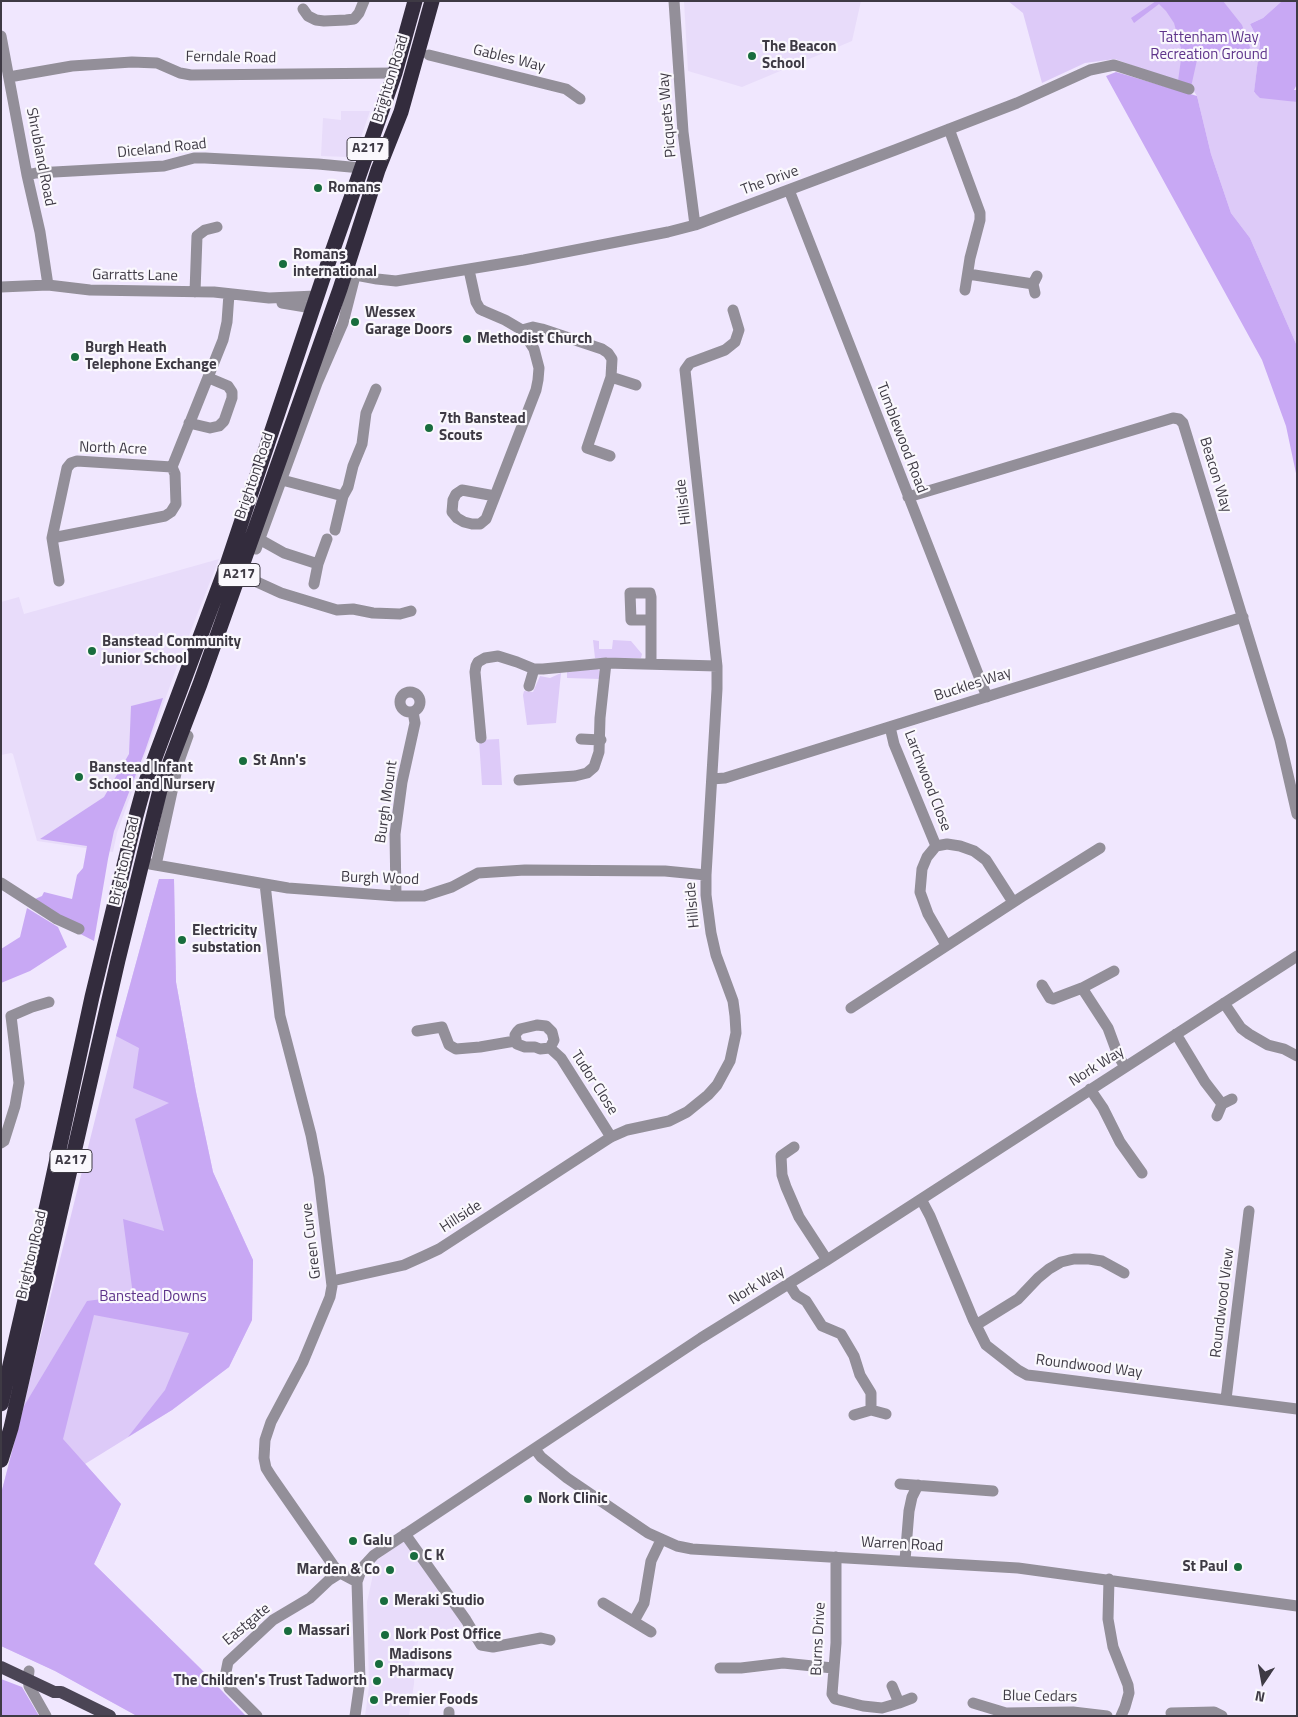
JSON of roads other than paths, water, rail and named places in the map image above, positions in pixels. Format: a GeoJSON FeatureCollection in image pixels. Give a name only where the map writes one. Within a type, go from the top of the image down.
{"type":"FeatureCollection","features":[{"type":"Feature","properties":{"kind":"highway","name":"Brighton Road"},"geometry":{"type":"LineString","coordinates":[[1,1404],[94,988],[144,787],[227,564],[314,302],[395,73],[415,1]]}},
{"type":"Feature","properties":{"kind":"highway","name":"Brighton Road"},"geometry":{"type":"LineString","coordinates":[[1,1460],[148,864],[161,786],[350,274],[378,170],[401,112],[432,1]]}},
{"type":"Feature","properties":{"kind":"highway"},"geometry":{"type":"LineString","coordinates":[[314,302],[319,308],[326,301],[350,230],[367,188],[378,170]]}},
{"type":"Feature","properties":{"kind":"main road"},"geometry":{"type":"LineString","coordinates":[[1,1658],[28,1675]]}},
{"type":"Feature","properties":{"kind":"main road"},"geometry":{"type":"LineString","coordinates":[[1,1667],[57,1685],[61,1692],[110,1716]]}},
{"type":"Feature","properties":{"kind":"street"},"geometry":{"type":"LineString","coordinates":[[303,9],[308,16],[316,20],[346,20],[354,18],[360,13],[364,1]]}},
{"type":"Feature","properties":{"kind":"street","name":"Picquets Way"},"geometry":{"type":"LineString","coordinates":[[674,1],[684,132],[695,225]]}},
{"type":"Feature","properties":{"kind":"street","name":"Shrubland Road"},"geometry":{"type":"LineString","coordinates":[[1,36],[27,175],[40,232],[48,285]]}},
{"type":"Feature","properties":{"kind":"street","name":"Gables Way"},"geometry":{"type":"LineString","coordinates":[[429,55],[566,89],[580,99]]}},
{"type":"Feature","properties":{"kind":"street","name":"Ferndale Road"},"geometry":{"type":"LineString","coordinates":[[9,77],[72,66],[132,62],[157,63],[180,73],[192,75],[395,73]]}},
{"type":"Feature","properties":{"kind":"street","name":"The Drive"},"geometry":{"type":"LineString","coordinates":[[350,274],[396,281],[469,270],[650,236],[695,225],[1016,103],[1090,70],[1114,64],[1189,89]]}},
{"type":"Feature","properties":{"kind":"street"},"geometry":{"type":"LineString","coordinates":[[949,129],[980,214],[965,290]]}},
{"type":"Feature","properties":{"kind":"street","name":"Diceland Road"},"geometry":{"type":"LineString","coordinates":[[27,175],[164,166],[174,165],[187,160],[206,158],[361,168]]}},
{"type":"Feature","properties":{"kind":"street","name":"Tumblewood Road"},"geometry":{"type":"LineString","coordinates":[[789,190],[987,697]]}},
{"type":"Feature","properties":{"kind":"street"},"geometry":{"type":"LineString","coordinates":[[195,292],[197,236],[205,230],[218,227]]}},
{"type":"Feature","properties":{"kind":"street"},"geometry":{"type":"LineString","coordinates":[[469,270],[476,302],[480,309],[522,330],[534,349],[539,368],[538,380],[495,496]]}},
{"type":"Feature","properties":{"kind":"street","name":"Brighton Road"},"geometry":{"type":"LineString","coordinates":[[148,864],[178,764],[259,539],[317,383],[343,323],[350,274]]}},
{"type":"Feature","properties":{"kind":"street"},"geometry":{"type":"LineString","coordinates":[[968,274],[1035,284]]}},
{"type":"Feature","properties":{"kind":"street","name":"Garratts Lane"},"geometry":{"type":"LineString","coordinates":[[1,287],[48,285],[90,290],[229,294],[269,298],[293,306],[314,302]]}},
{"type":"Feature","properties":{"kind":"street"},"geometry":{"type":"LineString","coordinates":[[52,538],[165,516],[171,512],[176,504],[175,474],[172,467],[223,340],[227,322],[229,294]]}},
{"type":"Feature","properties":{"kind":"street","name":"Hillside"},"geometry":{"type":"LineString","coordinates":[[332,1281],[404,1265],[439,1249],[611,1137],[627,1130],[669,1121],[687,1112],[713,1090],[730,1061],[736,1033],[733,1001],[720,971],[711,933],[706,894],[717,666],[685,370],[690,364],[725,350],[736,342],[739,330],[733,310]]}},
{"type":"Feature","properties":{"kind":"street"},"geometry":{"type":"LineString","coordinates":[[522,330],[533,327],[542,329],[602,349],[608,353],[612,359],[612,372],[587,448],[610,456]]}},
{"type":"Feature","properties":{"kind":"street"},"geometry":{"type":"LineString","coordinates":[[612,372],[636,385]]}},
{"type":"Feature","properties":{"kind":"street"},"geometry":{"type":"LineString","coordinates":[[189,423],[210,428],[219,426],[224,421],[232,398],[232,392],[228,386],[209,378]]}},
{"type":"Feature","properties":{"kind":"street"},"geometry":{"type":"LineString","coordinates":[[335,530],[343,496],[348,487],[353,466],[360,452],[364,436],[361,411],[376,389]]}},
{"type":"Feature","properties":{"kind":"street","name":"Beacon Way"},"geometry":{"type":"LineString","coordinates":[[908,497],[1173,418],[1183,423],[1280,740],[1293,786],[1297,814]]}},
{"type":"Feature","properties":{"kind":"street","name":"North Acre"},"geometry":{"type":"LineString","coordinates":[[59,581],[52,538],[67,468],[71,463],[77,460],[172,467]]}},
{"type":"Feature","properties":{"kind":"street"},"geometry":{"type":"LineString","coordinates":[[282,480],[343,496]]}},
{"type":"Feature","properties":{"kind":"street"},"geometry":{"type":"LineString","coordinates":[[259,539],[284,553],[318,564]]}},
{"type":"Feature","properties":{"kind":"street"},"geometry":{"type":"LineString","coordinates":[[314,584],[318,564],[327,540]]}},
{"type":"Feature","properties":{"kind":"street"},"geometry":{"type":"LineString","coordinates":[[246,577],[281,594],[337,610],[353,609],[373,614],[400,614],[411,611]]}},
{"type":"Feature","properties":{"kind":"street","name":"Buckles Way"},"geometry":{"type":"LineString","coordinates":[[712,778],[725,778],[1243,617]]}},
{"type":"Feature","properties":{"kind":"street"},"geometry":{"type":"LineString","coordinates":[[651,620],[651,664]]}},
{"type":"Feature","properties":{"kind":"street"},"geometry":{"type":"LineString","coordinates":[[481,738],[475,672],[478,662],[486,658],[498,656],[534,669],[543,670],[606,663],[717,666]]}},
{"type":"Feature","properties":{"kind":"street"},"geometry":{"type":"LineString","coordinates":[[519,780],[575,776],[587,773],[594,767],[598,759],[601,740],[600,718],[606,663]]}},
{"type":"Feature","properties":{"kind":"street"},"geometry":{"type":"LineString","coordinates":[[529,686],[534,669]]}},
{"type":"Feature","properties":{"kind":"street","name":"Burgh Mount"},"geometry":{"type":"LineString","coordinates":[[396,896],[395,834],[402,782],[415,723],[413,712]]}},
{"type":"Feature","properties":{"kind":"street","name":"Larchwood Close"},"geometry":{"type":"LineString","coordinates":[[890,727],[894,744],[936,846]]}},
{"type":"Feature","properties":{"kind":"street"},"geometry":{"type":"LineString","coordinates":[[581,739],[601,740]]}},
{"type":"Feature","properties":{"kind":"street","name":"Larchwood Close"},"geometry":{"type":"LineString","coordinates":[[946,945],[928,914],[920,892],[922,869],[927,857],[936,846],[947,844],[974,851],[986,860],[1013,902]]}},
{"type":"Feature","properties":{"kind":"street"},"geometry":{"type":"LineString","coordinates":[[851,1008],[946,945],[1100,848]]}},
{"type":"Feature","properties":{"kind":"street","name":"Burgh Wood"},"geometry":{"type":"LineString","coordinates":[[148,864],[265,884],[326,892],[396,896],[424,896],[452,888],[478,874],[525,870],[665,871],[706,875]]}},
{"type":"Feature","properties":{"kind":"street"},"geometry":{"type":"LineString","coordinates":[[1,883],[57,919],[79,929]]}},
{"type":"Feature","properties":{"kind":"street","name":"Green Curve"},"geometry":{"type":"LineString","coordinates":[[265,884],[280,1016],[319,1177],[332,1281],[330,1297],[303,1362],[267,1430],[264,1458],[266,1468],[271,1476],[333,1565],[340,1573],[358,1582]]}},
{"type":"Feature","properties":{"kind":"street","name":"Nork Way"},"geometry":{"type":"LineString","coordinates":[[355,1716],[360,1681],[358,1582],[362,1568],[374,1555],[701,1338],[828,1260],[1297,956]]}},
{"type":"Feature","properties":{"kind":"street"},"geometry":{"type":"LineString","coordinates":[[1042,985],[1050,998],[1053,999],[1082,988],[1114,971]]}},
{"type":"Feature","properties":{"kind":"street"},"geometry":{"type":"LineString","coordinates":[[1082,988],[1108,1028],[1118,1055],[1125,1067]]}},
{"type":"Feature","properties":{"kind":"street"},"geometry":{"type":"LineString","coordinates":[[1,1143],[4,1141],[15,1106],[19,1083],[6,1017],[49,1002]]}},
{"type":"Feature","properties":{"kind":"street"},"geometry":{"type":"LineString","coordinates":[[1224,1003],[1241,1028],[1249,1034],[1268,1045],[1284,1049],[1297,1056]]}},
{"type":"Feature","properties":{"kind":"street","name":"Tudor Close"},"geometry":{"type":"LineString","coordinates":[[550,1048],[554,1040],[552,1032],[546,1026],[520,1029],[514,1036],[517,1044],[525,1047],[550,1048],[561,1058],[611,1137]]}},
{"type":"Feature","properties":{"kind":"street"},"geometry":{"type":"LineString","coordinates":[[418,1031],[442,1027],[449,1045],[456,1049],[515,1041]]}},
{"type":"Feature","properties":{"kind":"street"},"geometry":{"type":"LineString","coordinates":[[1176,1034],[1205,1082],[1227,1101],[1218,1116]]}},
{"type":"Feature","properties":{"kind":"street"},"geometry":{"type":"LineString","coordinates":[[1090,1089],[1108,1116],[1117,1138],[1138,1157],[1142,1173]]}},
{"type":"Feature","properties":{"kind":"street"},"geometry":{"type":"LineString","coordinates":[[794,1148],[782,1156],[781,1170],[786,1187],[799,1217],[828,1260]]}},
{"type":"Feature","properties":{"kind":"street","name":"Roundwood Way"},"geometry":{"type":"LineString","coordinates":[[921,1199],[986,1345],[1018,1370],[1027,1375],[1297,1409]]}},
{"type":"Feature","properties":{"kind":"street","name":"Roundwood View"},"geometry":{"type":"LineString","coordinates":[[1226,1399],[1249,1211]]}},
{"type":"Feature","properties":{"kind":"street"},"geometry":{"type":"LineString","coordinates":[[976,1325],[1018,1299],[1048,1269],[1061,1262],[1074,1259],[1102,1261],[1125,1274]]}},
{"type":"Feature","properties":{"kind":"street"},"geometry":{"type":"LineString","coordinates":[[789,1284],[796,1295],[806,1301],[822,1326],[841,1334],[854,1356],[860,1375],[871,1393],[872,1410]]}},
{"type":"Feature","properties":{"kind":"street"},"geometry":{"type":"LineString","coordinates":[[854,1415],[872,1410],[886,1414]]}},
{"type":"Feature","properties":{"kind":"street","name":"Warren Road"},"geometry":{"type":"LineString","coordinates":[[535,1448],[541,1457],[567,1478],[660,1540],[677,1546],[1018,1568],[1297,1606]]}},
{"type":"Feature","properties":{"kind":"street"},"geometry":{"type":"LineString","coordinates":[[900,1484],[993,1492]]}},
{"type":"Feature","properties":{"kind":"street"},"geometry":{"type":"LineString","coordinates":[[905,1560],[909,1512],[912,1497],[918,1486]]}},
{"type":"Feature","properties":{"kind":"street"},"geometry":{"type":"LineString","coordinates":[[405,1534],[466,1620],[481,1645],[492,1647],[541,1638],[550,1640]]}},
{"type":"Feature","properties":{"kind":"street"},"geometry":{"type":"LineString","coordinates":[[634,1621],[644,1603],[651,1561],[660,1540]]}},
{"type":"Feature","properties":{"kind":"street","name":"Burns Drive"},"geometry":{"type":"LineString","coordinates":[[836,1556],[836,1643],[831,1691],[835,1699],[873,1708],[899,1703]]}},
{"type":"Feature","properties":{"kind":"street","name":"Eastgate"},"geometry":{"type":"LineString","coordinates":[[257,1716],[229,1688],[226,1672],[228,1662],[273,1620],[310,1598],[329,1580],[340,1573]]}},
{"type":"Feature","properties":{"kind":"street"},"geometry":{"type":"LineString","coordinates":[[1109,1579],[1108,1618],[1113,1647],[1128,1685],[1129,1694],[1121,1716]]}},
{"type":"Feature","properties":{"kind":"street"},"geometry":{"type":"LineString","coordinates":[[603,1603],[651,1632]]}},
{"type":"Feature","properties":{"kind":"street"},"geometry":{"type":"LineString","coordinates":[[720,1668],[741,1668],[783,1663],[833,1668]]}},
{"type":"Feature","properties":{"kind":"street"},"geometry":{"type":"LineString","coordinates":[[28,1675],[32,1692],[46,1716]]}},
{"type":"Feature","properties":{"kind":"street"},"geometry":{"type":"LineString","coordinates":[[892,1686],[899,1703],[912,1698]]}},
{"type":"Feature","properties":{"kind":"street","name":"Blue Cedars"},"geometry":{"type":"LineString","coordinates":[[974,1703],[991,1710],[1006,1713],[1073,1712],[1107,1716]]}},
{"type":"Feature","properties":{"kind":"street"},"geometry":{"type":"LineString","coordinates":[[1171,1713],[1214,1712],[1222,1716]]}},
{"type":"Feature","properties":{"kind":"place","name":"The Beacon School"},"geometry":{"type":"Point","coordinates":[752,56]}},
{"type":"Feature","properties":{"kind":"place","name":"Romans"},"geometry":{"type":"Point","coordinates":[318,188]}},
{"type":"Feature","properties":{"kind":"place","name":"Romans international"},"geometry":{"type":"Point","coordinates":[283,264]}},
{"type":"Feature","properties":{"kind":"place","name":"Wessex Garage Doors"},"geometry":{"type":"Point","coordinates":[355,322]}},
{"type":"Feature","properties":{"kind":"place","name":"Methodist Church"},"geometry":{"type":"Point","coordinates":[467,339]}},
{"type":"Feature","properties":{"kind":"place","name":"Burgh Heath Telephone Exchange"},"geometry":{"type":"Point","coordinates":[75,357]}},
{"type":"Feature","properties":{"kind":"place","name":"7th Banstead Scouts"},"geometry":{"type":"Point","coordinates":[429,428]}},
{"type":"Feature","properties":{"kind":"place","name":"Banstead Community Junior School"},"geometry":{"type":"Point","coordinates":[92,651]}},
{"type":"Feature","properties":{"kind":"place","name":"St Ann's"},"geometry":{"type":"Point","coordinates":[243,761]}},
{"type":"Feature","properties":{"kind":"place","name":"Banstead Infant School and Nursery"},"geometry":{"type":"Point","coordinates":[79,777]}},
{"type":"Feature","properties":{"kind":"place","name":"Electricity substation"},"geometry":{"type":"Point","coordinates":[182,940]}},
{"type":"Feature","properties":{"kind":"place","name":"Nork Clinic"},"geometry":{"type":"Point","coordinates":[528,1499]}},
{"type":"Feature","properties":{"kind":"place","name":"Galu"},"geometry":{"type":"Point","coordinates":[353,1541]}},
{"type":"Feature","properties":{"kind":"place","name":"C K"},"geometry":{"type":"Point","coordinates":[414,1556]}},
{"type":"Feature","properties":{"kind":"place","name":"St Paul"},"geometry":{"type":"Point","coordinates":[1238,1567]}},
{"type":"Feature","properties":{"kind":"place","name":"Marden & Co"},"geometry":{"type":"Point","coordinates":[390,1570]}},
{"type":"Feature","properties":{"kind":"place","name":"Meraki Studio"},"geometry":{"type":"Point","coordinates":[384,1601]}},
{"type":"Feature","properties":{"kind":"place","name":"Massari"},"geometry":{"type":"Point","coordinates":[288,1631]}},
{"type":"Feature","properties":{"kind":"place","name":"Nork Post Office"},"geometry":{"type":"Point","coordinates":[385,1635]}},
{"type":"Feature","properties":{"kind":"place","name":"Madisons Pharmacy"},"geometry":{"type":"Point","coordinates":[379,1664]}},
{"type":"Feature","properties":{"kind":"place","name":"The Children's Trust Tadworth"},"geometry":{"type":"Point","coordinates":[377,1681]}},
{"type":"Feature","properties":{"kind":"place","name":"Premier Foods"},"geometry":{"type":"Point","coordinates":[374,1700]}},
{"type":"Feature","properties":{"kind":"park label","name":"Tattenham Way Recreation Ground"},"geometry":{"type":"Point","coordinates":[1209,46]}},
{"type":"Feature","properties":{"kind":"park label","name":"Banstead Downs"},"geometry":{"type":"Point","coordinates":[153,1297]}}]}
